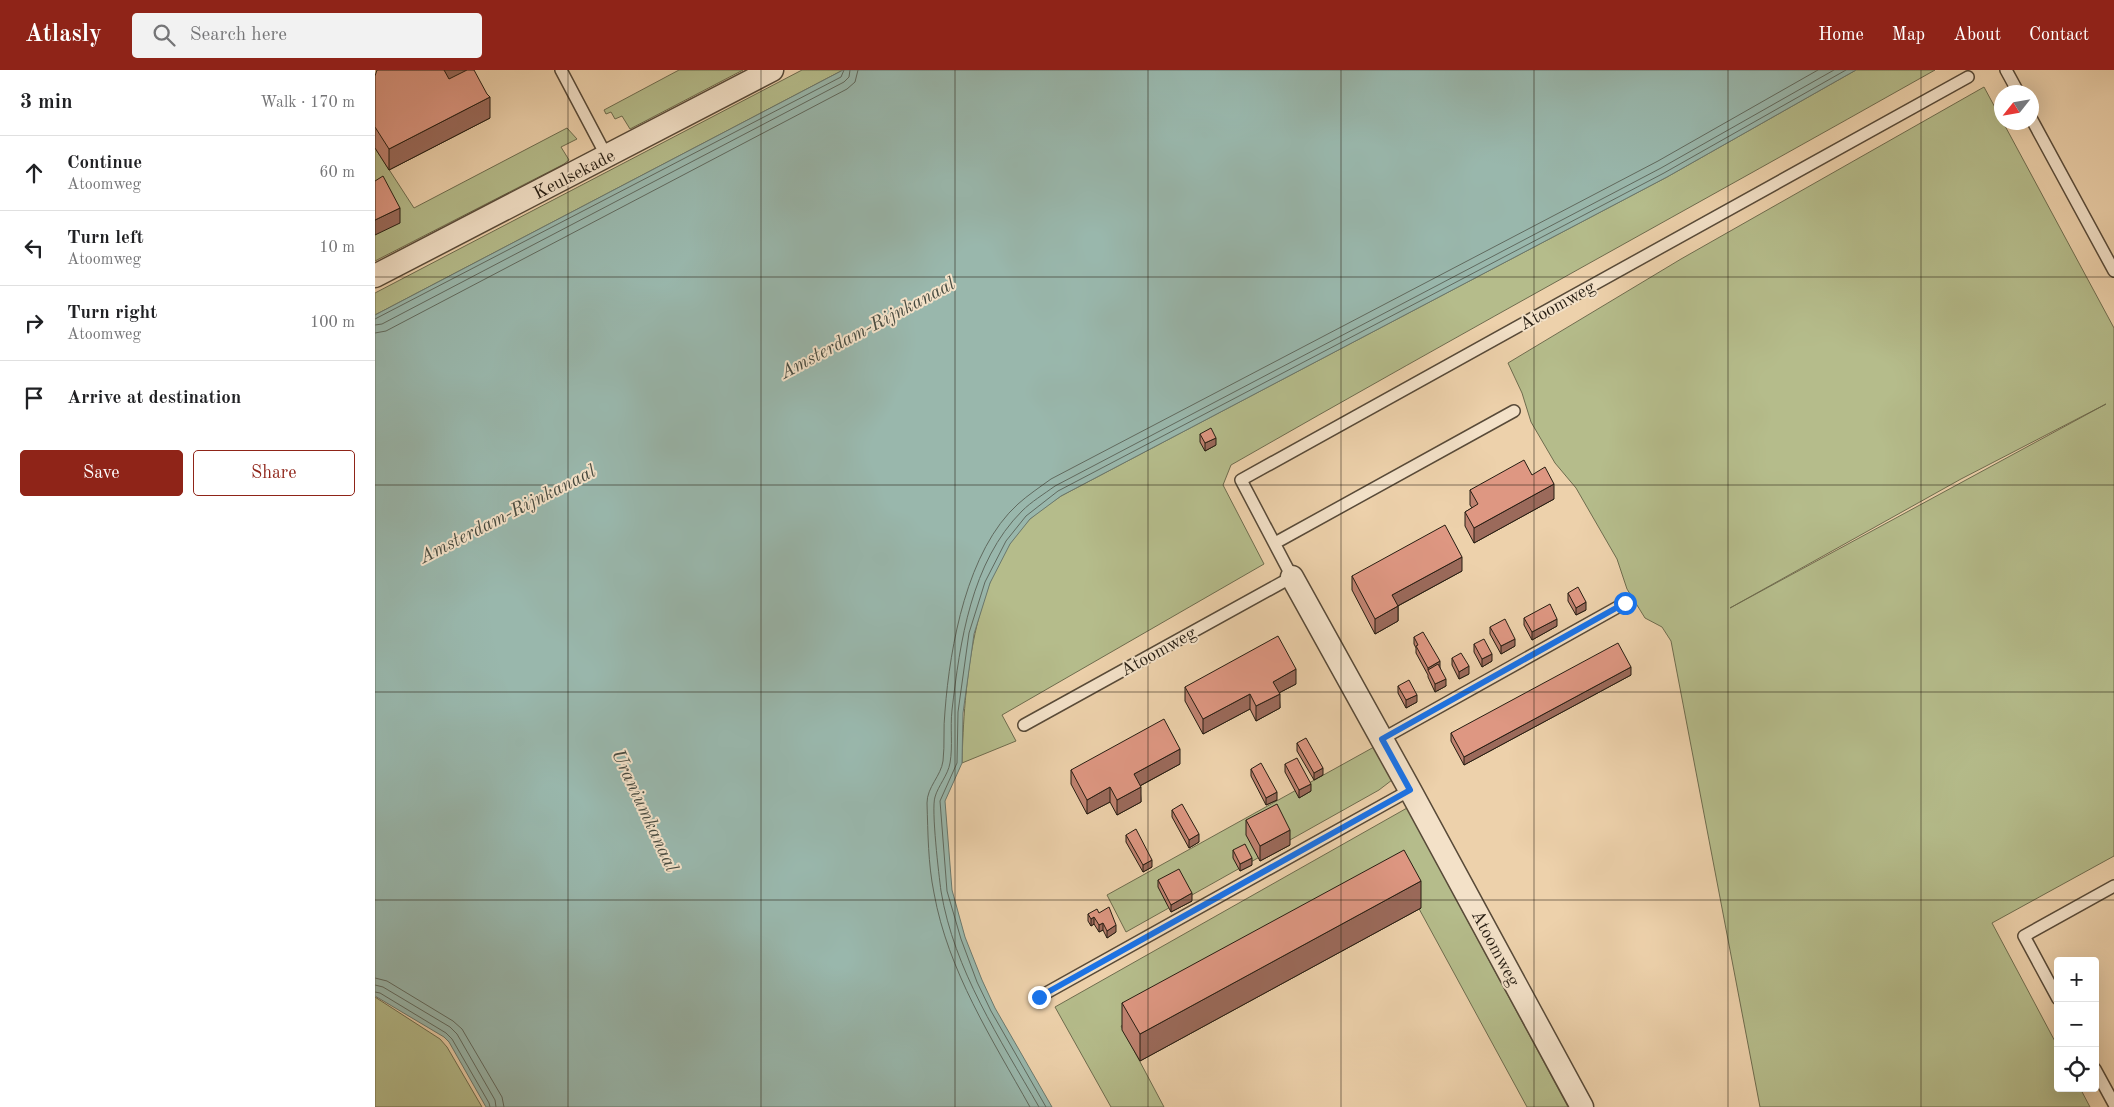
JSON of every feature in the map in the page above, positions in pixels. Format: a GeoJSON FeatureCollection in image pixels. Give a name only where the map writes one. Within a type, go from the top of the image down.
{"type":"FeatureCollection","features":[{"type":"Feature","properties":{"kind":"street","name":"Keulsekade"},"geometry":{"type":"LineString","coordinates":[[375,276],[772,70]]}},
{"type":"Feature","properties":{"kind":"street","name":"Atoomweg"},"geometry":{"type":"LineString","coordinates":[[1292,577],[1410,790],[1581,1107]]}},
{"type":"Feature","properties":{"kind":"lane"},"geometry":{"type":"LineString","coordinates":[[561,70],[607,157]]}},
{"type":"Feature","properties":{"kind":"lane"},"geometry":{"type":"LineString","coordinates":[[2006,70],[2014,85]]}},
{"type":"Feature","properties":{"kind":"lane","name":"Atoomweg"},"geometry":{"type":"LineString","coordinates":[[1024,726],[1292,577],[1241,480],[1968,78]]}},
{"type":"Feature","properties":{"kind":"lane"},"geometry":{"type":"LineString","coordinates":[[2038,130],[2114,271]]}},
{"type":"Feature","properties":{"kind":"lane"},"geometry":{"type":"LineString","coordinates":[[1275,543],[1514,411]]}},
{"type":"Feature","properties":{"kind":"lane"},"geometry":{"type":"LineString","coordinates":[[1382,739],[1625,603]]}},
{"type":"Feature","properties":{"kind":"lane"},"geometry":{"type":"LineString","coordinates":[[1039,997],[1410,790]]}},
{"type":"Feature","properties":{"kind":"lane"},"geometry":{"type":"LineString","coordinates":[[2054,992],[2024,936],[2114,886]]}},
{"type":"Feature","properties":{"kind":"lane"},"geometry":{"type":"LineString","coordinates":[[2099,1076],[2114,1104]]}},
{"type":"Feature","properties":{"kind":"green space"},"geometry":{"type":"Polygon","coordinates":[[[679,70],[743,70],[630,129],[622,116],[615,119],[611,112],[606,114],[604,110],[679,70]]]}},
{"type":"Feature","properties":{"kind":"green space"},"geometry":{"type":"Polygon","coordinates":[[[802,70],[843,70],[375,315],[375,293],[802,70]]]}},
{"type":"Feature","properties":{"kind":"green space"},"geometry":{"type":"Polygon","coordinates":[[[1856,70],[1935,70],[1231,465],[1223,485],[1264,564],[1002,715],[1016,741],[962,763],[965,700],[969,667],[984,601],[995,570],[1011,543],[1037,513],[1061,496],[1667,177],[1856,70]]]}},
{"type":"Feature","properties":{"kind":"green space"},"geometry":{"type":"Polygon","coordinates":[[[1984,87],[1994,106],[1994,130],[2007,130],[2114,328],[2114,856],[1992,923],[2054,1039],[2054,1092],[2082,1092],[2090,1107],[1760,1107],[1671,641],[1662,627],[1645,618],[1627,589],[1617,559],[1576,488],[1555,463],[1531,422],[1522,393],[1508,363],[1681,259],[1984,87]],[[2106,404],[1961,479],[1730,608],[2106,404]]]}},
{"type":"Feature","properties":{"kind":"green space"},"geometry":{"type":"Polygon","coordinates":[[[567,128],[577,139],[561,147],[569,160],[564,164],[375,261],[375,148],[414,208],[567,128]]]}},
{"type":"Feature","properties":{"kind":"green space"},"geometry":{"type":"Polygon","coordinates":[[[1374,747],[1392,780],[1379,790],[1126,932],[1107,895],[1374,747]]]}},
{"type":"Feature","properties":{"kind":"green space"},"geometry":{"type":"Polygon","coordinates":[[[1407,808],[1568,1107],[1527,1107],[1399,872],[1121,1026],[1164,1107],[1111,1107],[1055,1007],[1407,808]]]}},
{"type":"Feature","properties":{"kind":"green space"},"geometry":{"type":"Polygon","coordinates":[[[375,997],[440,1039],[447,1047],[482,1107],[375,1107],[375,997]]]}},
{"type":"Feature","properties":{"kind":"water"},"geometry":{"type":"Polygon","coordinates":[[[843,70],[1856,70],[1667,177],[1061,496],[1030,519],[1010,544],[990,583],[974,634],[963,713],[962,763],[945,801],[952,890],[965,937],[995,1008],[1052,1107],[486,1107],[449,1042],[444,1037],[375,996],[375,315],[843,70]]]}},
{"type":"Feature","properties":{"kind":"building"},"geometry":{"type":"Polygon","coordinates":[[[377,70],[444,70],[449,79],[467,70],[474,70],[490,97],[389,149],[375,127],[375,76],[377,70]]]}},
{"type":"Feature","properties":{"kind":"building"},"geometry":{"type":"Polygon","coordinates":[[[383,176],[400,208],[375,220],[375,181],[383,176]]]}},
{"type":"Feature","properties":{"kind":"building"},"geometry":{"type":"Polygon","coordinates":[[[1211,428],[1216,438],[1205,443],[1200,434],[1211,428]]]}},
{"type":"Feature","properties":{"kind":"building"},"geometry":{"type":"Polygon","coordinates":[[[1524,460],[1532,475],[1545,467],[1554,484],[1474,528],[1465,512],[1478,504],[1470,490],[1524,460]]]}},
{"type":"Feature","properties":{"kind":"building"},"geometry":{"type":"Polygon","coordinates":[[[1445,525],[1462,557],[1392,595],[1398,606],[1375,619],[1352,576],[1445,525]]]}},
{"type":"Feature","properties":{"kind":"building"},"geometry":{"type":"Polygon","coordinates":[[[1578,587],[1586,602],[1576,608],[1568,593],[1578,587]]]}},
{"type":"Feature","properties":{"kind":"building"},"geometry":{"type":"Polygon","coordinates":[[[1550,604],[1557,619],[1532,632],[1524,618],[1550,604]]]}},
{"type":"Feature","properties":{"kind":"building"},"geometry":{"type":"Polygon","coordinates":[[[1505,619],[1515,639],[1501,646],[1490,627],[1505,619]]]}},
{"type":"Feature","properties":{"kind":"building"},"geometry":{"type":"Polygon","coordinates":[[[1423,632],[1440,661],[1428,668],[1416,646],[1418,645],[1414,637],[1423,632]]]}},
{"type":"Feature","properties":{"kind":"building"},"geometry":{"type":"Polygon","coordinates":[[[1278,636],[1296,669],[1273,682],[1280,694],[1256,706],[1250,694],[1203,719],[1185,687],[1278,636]]]}},
{"type":"Feature","properties":{"kind":"building"},"geometry":{"type":"Polygon","coordinates":[[[1484,639],[1492,654],[1482,659],[1474,644],[1484,639]]]}},
{"type":"Feature","properties":{"kind":"building"},"geometry":{"type":"Polygon","coordinates":[[[1618,643],[1631,667],[1464,757],[1451,733],[1618,643]]]}},
{"type":"Feature","properties":{"kind":"building"},"geometry":{"type":"Polygon","coordinates":[[[1461,653],[1469,666],[1459,672],[1452,658],[1461,653]]]}},
{"type":"Feature","properties":{"kind":"building"},"geometry":{"type":"Polygon","coordinates":[[[1438,664],[1446,679],[1435,684],[1428,670],[1438,664]]]}},
{"type":"Feature","properties":{"kind":"building"},"geometry":{"type":"Polygon","coordinates":[[[1409,680],[1417,695],[1406,700],[1398,686],[1409,680]]]}},
{"type":"Feature","properties":{"kind":"building"},"geometry":{"type":"Polygon","coordinates":[[[1164,719],[1180,749],[1134,774],[1141,787],[1117,800],[1110,787],[1087,800],[1071,770],[1164,719]]]}},
{"type":"Feature","properties":{"kind":"building"},"geometry":{"type":"Polygon","coordinates":[[[1306,738],[1323,768],[1314,773],[1297,743],[1306,738]]]}},
{"type":"Feature","properties":{"kind":"building"},"geometry":{"type":"Polygon","coordinates":[[[1297,758],[1311,784],[1299,790],[1285,764],[1297,758]]]}},
{"type":"Feature","properties":{"kind":"building"},"geometry":{"type":"Polygon","coordinates":[[[1261,763],[1277,792],[1266,798],[1251,769],[1261,763]]]}},
{"type":"Feature","properties":{"kind":"building"},"geometry":{"type":"Polygon","coordinates":[[[1182,804],[1199,834],[1189,840],[1172,810],[1182,804]]]}},
{"type":"Feature","properties":{"kind":"building"},"geometry":{"type":"Polygon","coordinates":[[[1277,804],[1290,830],[1260,846],[1246,820],[1277,804]]]}},
{"type":"Feature","properties":{"kind":"building"},"geometry":{"type":"Polygon","coordinates":[[[1136,829],[1152,860],[1143,865],[1126,835],[1136,829]]]}},
{"type":"Feature","properties":{"kind":"building"},"geometry":{"type":"Polygon","coordinates":[[[1245,844],[1252,858],[1240,864],[1233,850],[1245,844]]]}},
{"type":"Feature","properties":{"kind":"building"},"geometry":{"type":"Polygon","coordinates":[[[1404,850],[1421,881],[1140,1034],[1122,1003],[1404,850]]]}},
{"type":"Feature","properties":{"kind":"building"},"geometry":{"type":"Polygon","coordinates":[[[1179,869],[1192,893],[1171,905],[1158,880],[1179,869]]]}},
{"type":"Feature","properties":{"kind":"building"},"geometry":{"type":"Polygon","coordinates":[[[1109,907],[1116,925],[1107,931],[1103,923],[1099,925],[1094,917],[1091,919],[1088,914],[1097,909],[1099,913],[1109,907]]]}},
{"type":"Feature","properties":{"kind":"route"},"geometry":{"type":"LineString","coordinates":[[1039,997],[1410,790],[1382,739],[1625,603]]}},
{"type":"Feature","properties":{"kind":"water label","name":"Amsterdam-Rijnkanaal"},"geometry":{"type":"Point","coordinates":[867,327]}},
{"type":"Feature","properties":{"kind":"water label","name":"Amsterdam-Rijnkanaal"},"geometry":{"type":"Point","coordinates":[507,513]}},
{"type":"Feature","properties":{"kind":"water label","name":"Uraniumkanaal"},"geometry":{"type":"Point","coordinates":[646,810]}}]}
